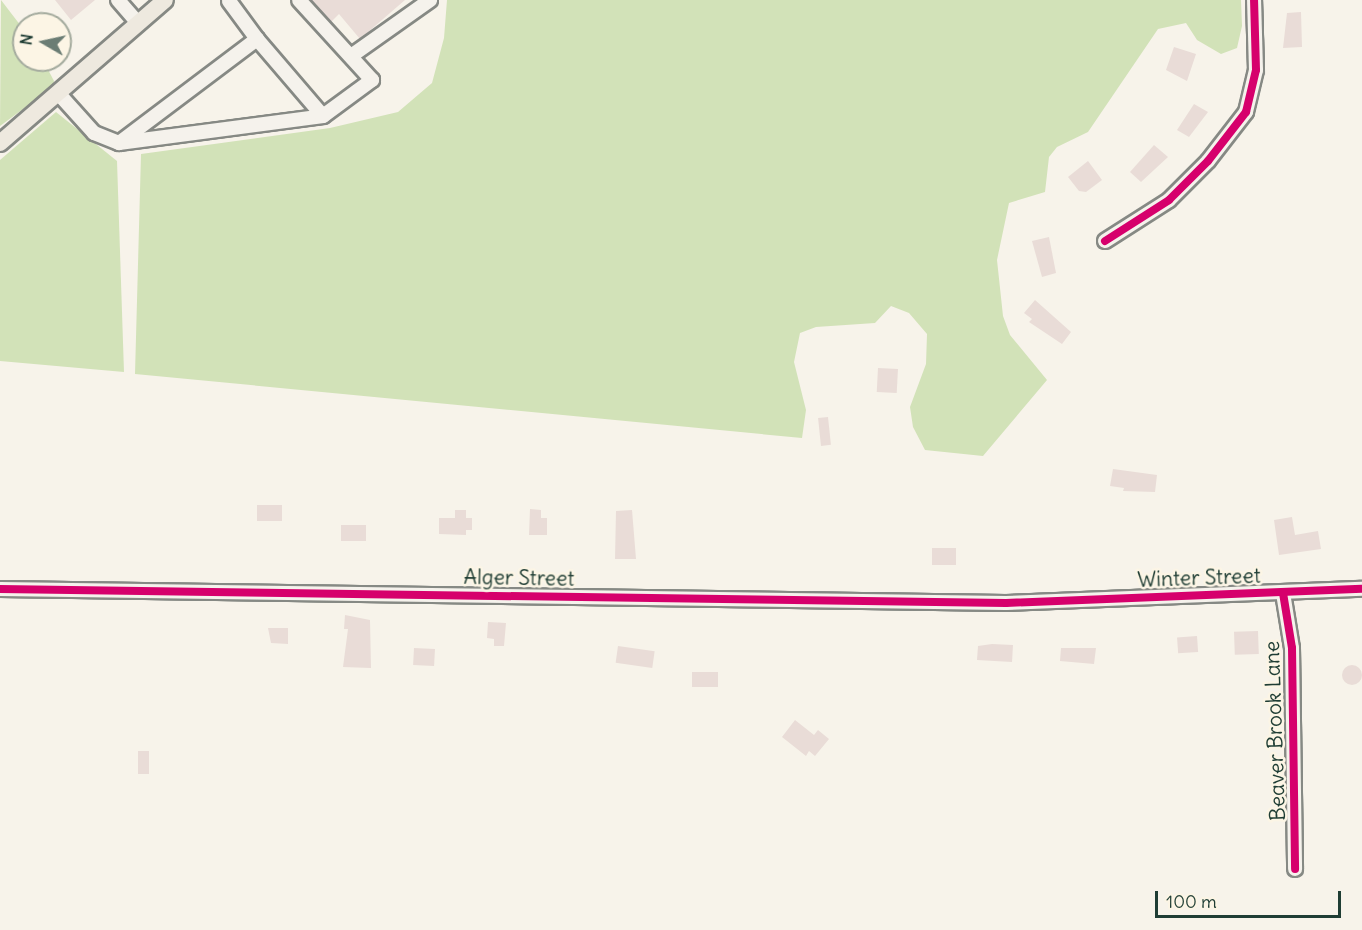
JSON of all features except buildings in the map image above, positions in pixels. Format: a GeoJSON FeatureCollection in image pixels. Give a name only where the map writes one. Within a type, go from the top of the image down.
{"type":"FeatureCollection","features":[{"type":"Feature","properties":{"kind":"main road"},"geometry":{"type":"LineString","coordinates":[[0,143],[165,0]]}},
{"type":"Feature","properties":{"kind":"street"},"geometry":{"type":"LineString","coordinates":[[118,0],[138,23]]}},
{"type":"Feature","properties":{"kind":"street"},"geometry":{"type":"LineString","coordinates":[[58,93],[94,133],[119,143],[323,116],[372,80],[299,0]]}},
{"type":"Feature","properties":{"kind":"street"},"geometry":{"type":"LineString","coordinates":[[351,56],[430,0]]}},
{"type":"Feature","properties":{"kind":"street"},"geometry":{"type":"LineString","coordinates":[[1105,242],[1169,200],[1208,161],[1246,112],[1256,70],[1254,0]]}},
{"type":"Feature","properties":{"kind":"street"},"geometry":{"type":"LineString","coordinates":[[230,1],[257,39],[323,116]]}},
{"type":"Feature","properties":{"kind":"street"},"geometry":{"type":"LineString","coordinates":[[119,143],[257,39]]}},
{"type":"Feature","properties":{"kind":"street","name":"Alger Street"},"geometry":{"type":"LineString","coordinates":[[0,589],[1037,602]]}},
{"type":"Feature","properties":{"kind":"street","name":"Winter Street"},"geometry":{"type":"LineString","coordinates":[[1037,602],[1362,589]]}},
{"type":"Feature","properties":{"kind":"street","name":"Beaver Brook Lane"},"geometry":{"type":"LineString","coordinates":[[1283,593],[1292,648],[1294,869]]}},
{"type":"Feature","properties":{"kind":"green space"},"geometry":{"type":"Polygon","coordinates":[[[1,0],[12,14],[12,72],[49,72],[54,81],[53,87],[0,126],[1,0]]]}},
{"type":"Feature","properties":{"kind":"green space"},"geometry":{"type":"Polygon","coordinates":[[[447,0],[1241,0],[1242,26],[1237,48],[1221,54],[1197,40],[1186,23],[1158,29],[1088,132],[1057,147],[1049,157],[1045,192],[1009,203],[997,260],[1003,316],[1010,335],[1047,380],[983,456],[925,450],[913,427],[910,407],[926,364],[927,334],[909,313],[891,306],[875,323],[816,327],[800,333],[794,362],[806,410],[802,438],[135,374],[141,154],[330,128],[398,112],[432,83],[444,38],[447,0]]]}},
{"type":"Feature","properties":{"kind":"green space"},"geometry":{"type":"Polygon","coordinates":[[[56,112],[117,161],[124,372],[0,361],[0,160],[56,112]]]}},
{"type":"Feature","properties":{"kind":"cycle path"},"geometry":{"type":"LineString","coordinates":[[1105,241],[1169,200],[1208,161],[1246,112],[1256,70],[1254,0]]}},
{"type":"Feature","properties":{"kind":"cycle path"},"geometry":{"type":"LineString","coordinates":[[0,589],[1006,603],[1362,589]]}},
{"type":"Feature","properties":{"kind":"cycle path"},"geometry":{"type":"LineString","coordinates":[[1283,593],[1292,648],[1295,869]]}}]}
